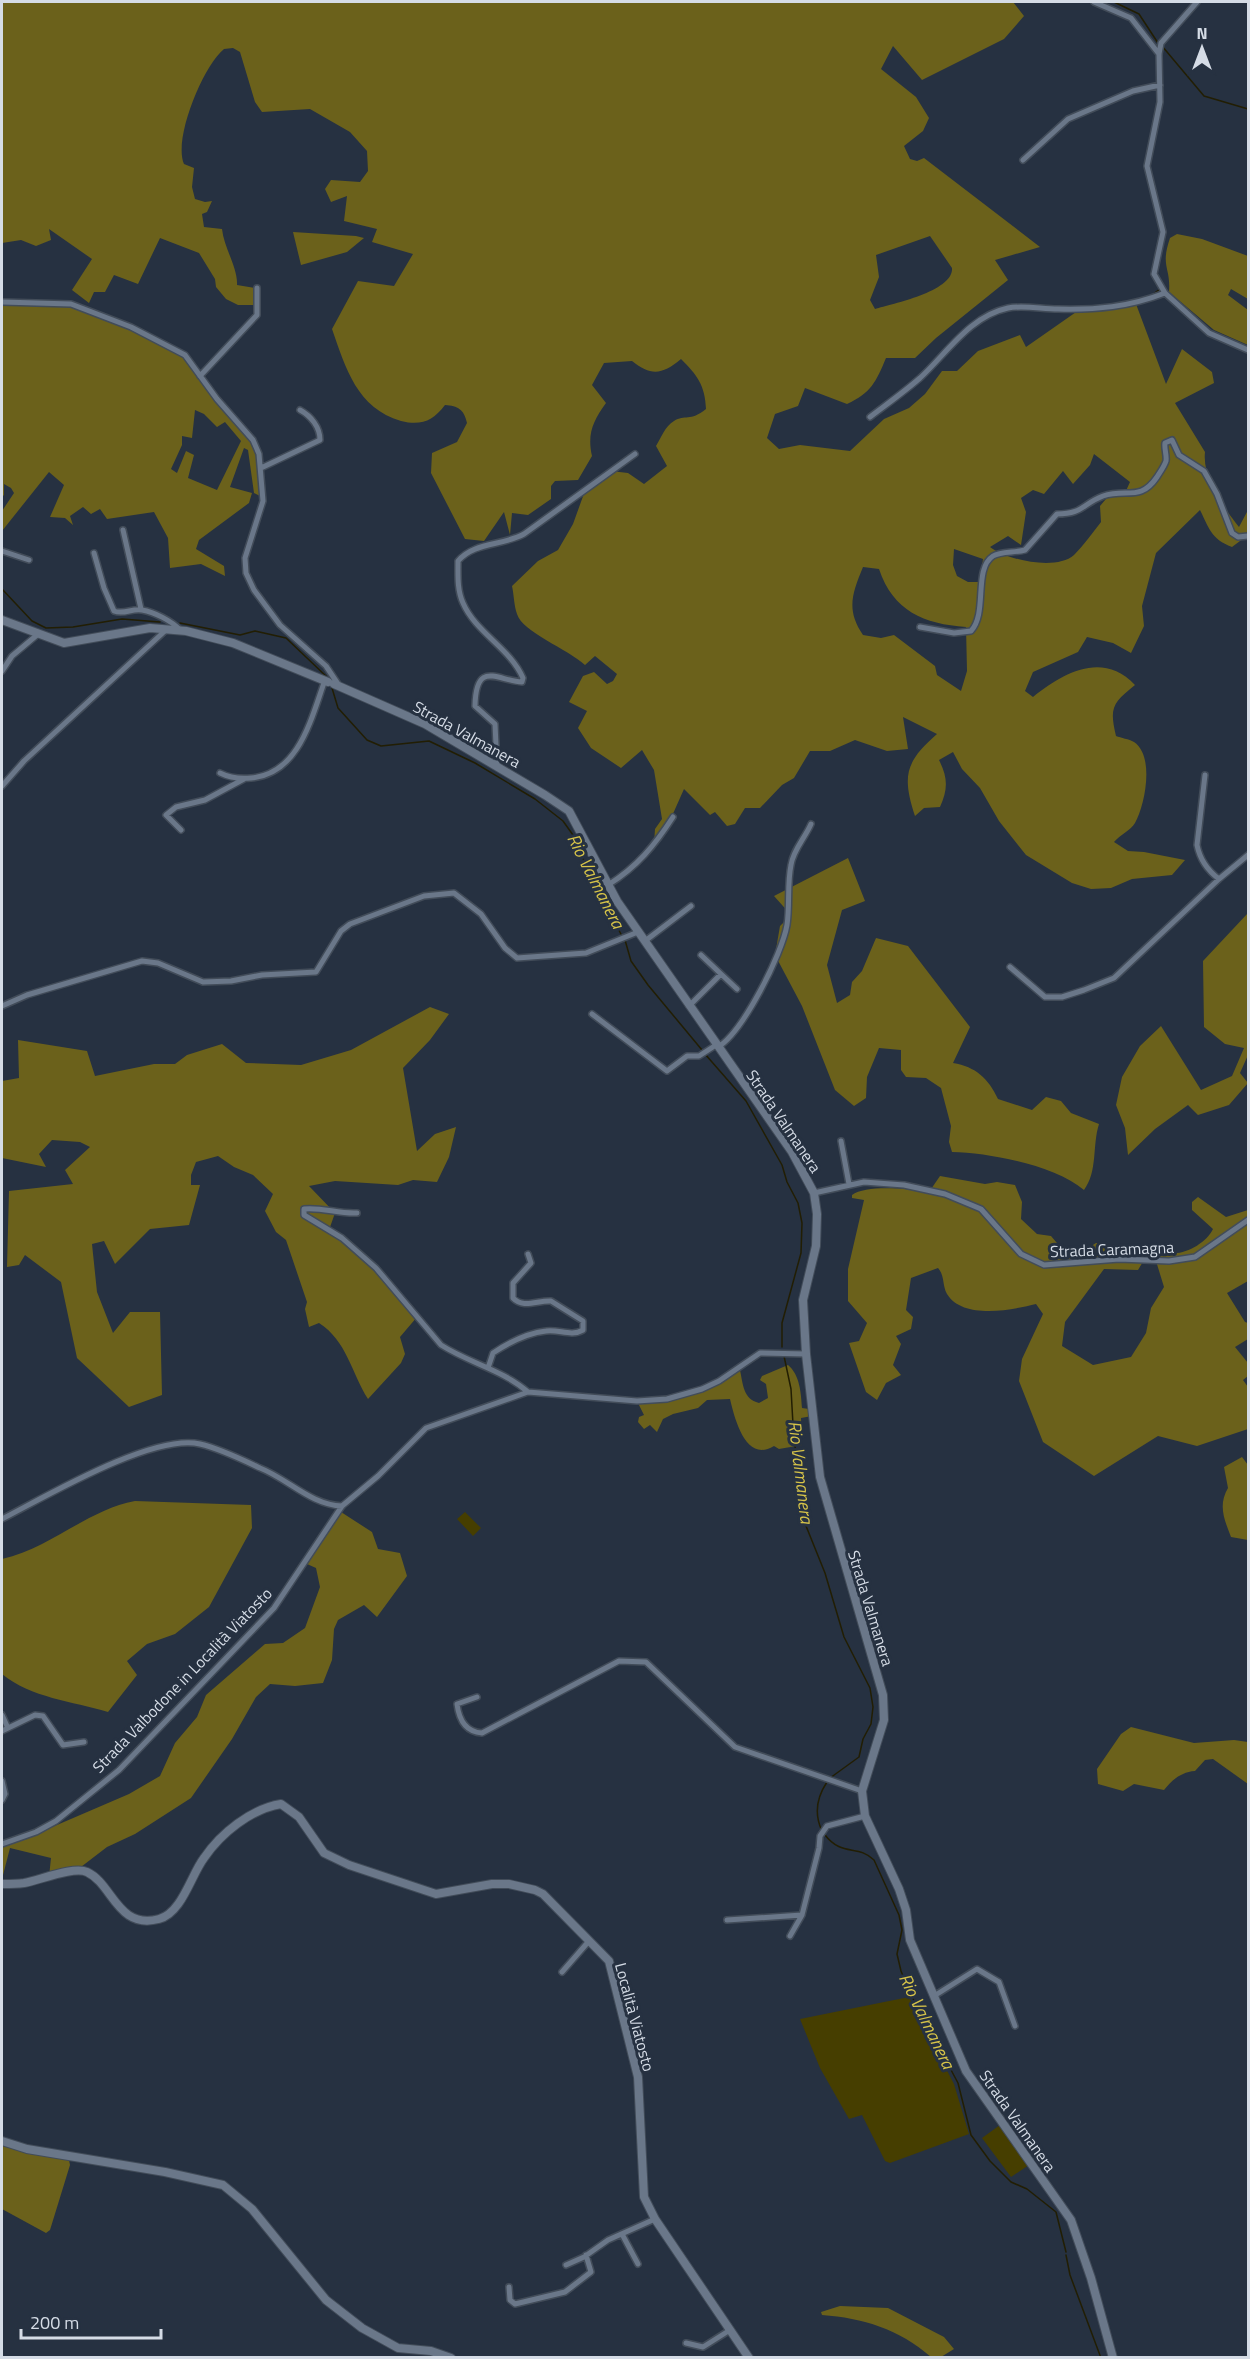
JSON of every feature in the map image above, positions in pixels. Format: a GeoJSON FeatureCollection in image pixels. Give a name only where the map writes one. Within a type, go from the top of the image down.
{"type":"FeatureCollection","features":[{"type":"Feature","properties":{"kind":"street"},"geometry":{"type":"LineString","coordinates":[[1094,2],[1131,18],[1159,54]]}},
{"type":"Feature","properties":{"kind":"street"},"geometry":{"type":"LineString","coordinates":[[1197,2],[1161,45],[1159,54],[1160,85],[1147,166],[1163,232],[1154,270],[1158,285],[1164,292],[1209,333],[1248,350]]}},
{"type":"Feature","properties":{"kind":"street"},"geometry":{"type":"LineString","coordinates":[[1023,160],[1068,118],[1133,91],[1160,85]]}},
{"type":"Feature","properties":{"kind":"street"},"geometry":{"type":"LineString","coordinates":[[200,376],[257,315],[257,288]]}},
{"type":"Feature","properties":{"kind":"street"},"geometry":{"type":"LineString","coordinates":[[870,417],[922,376],[944,352],[987,315],[1009,308],[1101,310],[1145,301],[1164,292]]}},
{"type":"Feature","properties":{"kind":"street"},"geometry":{"type":"LineString","coordinates":[[2,302],[71,304],[101,314],[185,355],[253,440],[261,468],[263,501],[245,558],[246,573],[254,590],[280,625],[326,666],[331,683],[290,759],[267,777],[227,777],[220,773]]}},
{"type":"Feature","properties":{"kind":"street"},"geometry":{"type":"LineString","coordinates":[[261,468],[320,440],[315,424],[309,415],[300,410]]}},
{"type":"Feature","properties":{"kind":"street"},"geometry":{"type":"LineString","coordinates":[[920,627],[954,633],[971,631],[978,616],[983,575],[988,561],[995,555],[1025,550],[1057,514],[1076,513],[1091,502],[1112,493],[1142,493],[1148,489],[1163,469],[1167,458],[1165,443],[1169,440],[1172,440],[1179,455],[1204,471],[1217,495],[1232,533],[1238,537],[1248,536]]}},
{"type":"Feature","properties":{"kind":"street"},"geometry":{"type":"LineString","coordinates":[[497,766],[495,724],[475,706],[478,684],[485,677],[492,675],[518,682],[522,682],[523,678],[515,662],[468,614],[458,585],[458,561],[464,554],[476,548],[513,540],[524,534],[636,454]]}},
{"type":"Feature","properties":{"kind":"street"},"geometry":{"type":"LineString","coordinates":[[123,530],[141,609]]}},
{"type":"Feature","properties":{"kind":"street"},"geometry":{"type":"LineString","coordinates":[[2,551],[29,560]]}},
{"type":"Feature","properties":{"kind":"street"},"geometry":{"type":"LineString","coordinates":[[94,553],[104,588],[114,611],[120,614],[141,609],[171,621],[180,630]]}},
{"type":"Feature","properties":{"kind":"street","name":"Strada Valmanera"},"geometry":{"type":"LineString","coordinates":[[2,620],[54,642],[76,643],[128,631],[168,628],[233,643],[425,724],[569,811],[608,885],[638,932],[792,1152],[814,1193],[817,1214],[816,1246],[803,1300],[806,1354],[822,1490],[883,1695],[884,1720],[862,1791],[865,1816],[899,1889],[906,1910],[910,1940],[966,2071],[1071,2220],[1091,2278],[1113,2358]]}},
{"type":"Feature","properties":{"kind":"street"},"geometry":{"type":"LineString","coordinates":[[2,786],[24,761],[168,628]]}},
{"type":"Feature","properties":{"kind":"street"},"geometry":{"type":"LineString","coordinates":[[2,671],[12,656],[37,635]]}},
{"type":"Feature","properties":{"kind":"street"},"geometry":{"type":"LineString","coordinates":[[1205,775],[1197,845],[1208,871],[1219,879]]}},
{"type":"Feature","properties":{"kind":"street"},"geometry":{"type":"LineString","coordinates":[[181,830],[166,815],[176,807],[205,800],[245,778]]}},
{"type":"Feature","properties":{"kind":"street"},"geometry":{"type":"LineString","coordinates":[[608,885],[639,862],[661,836],[673,817]]}},
{"type":"Feature","properties":{"kind":"street"},"geometry":{"type":"LineString","coordinates":[[592,1014],[667,1071],[687,1056],[705,1053],[728,1041],[744,1019],[780,946],[787,926],[790,864],[812,824]]}},
{"type":"Feature","properties":{"kind":"street"},"geometry":{"type":"LineString","coordinates":[[1010,967],[1045,997],[1062,997],[1114,978],[1219,879],[1248,855]]}},
{"type":"Feature","properties":{"kind":"street"},"geometry":{"type":"LineString","coordinates":[[2,1006],[27,995],[142,961],[158,963],[203,982],[316,972],[341,931],[350,924],[434,895],[454,893],[481,914],[505,948],[517,958],[586,953],[638,932]]}},
{"type":"Feature","properties":{"kind":"street"},"geometry":{"type":"LineString","coordinates":[[645,941],[691,906]]}},
{"type":"Feature","properties":{"kind":"street"},"geometry":{"type":"LineString","coordinates":[[701,955],[737,989]]}},
{"type":"Feature","properties":{"kind":"street"},"geometry":{"type":"LineString","coordinates":[[689,1006],[720,974]]}},
{"type":"Feature","properties":{"kind":"street"},"geometry":{"type":"LineString","coordinates":[[841,1141],[849,1184]]}},
{"type":"Feature","properties":{"kind":"street","name":"Strada Caramagna"},"geometry":{"type":"LineString","coordinates":[[814,1193],[864,1182],[904,1185],[945,1194],[974,1204],[987,1214],[1021,1254],[1044,1265],[1119,1259],[1170,1262],[1195,1257],[1248,1220]]}},
{"type":"Feature","properties":{"kind":"street"},"geometry":{"type":"LineString","coordinates":[[357,1213],[335,1213],[322,1208],[304,1209],[304,1215],[311,1222],[342,1238],[376,1268],[441,1345],[517,1382],[528,1392]]}},
{"type":"Feature","properties":{"kind":"street"},"geometry":{"type":"LineString","coordinates":[[488,1368],[493,1353],[535,1333],[552,1330],[576,1333],[583,1330],[583,1321],[551,1301],[528,1304],[515,1301],[511,1292],[513,1284],[531,1263],[528,1254]]}},
{"type":"Feature","properties":{"kind":"street","name":"Strada Valbodone in Località Viatosto"},"geometry":{"type":"LineString","coordinates":[[2,1844],[36,1832],[56,1821],[119,1770],[274,1608],[342,1506],[378,1476],[426,1428],[528,1392],[637,1401],[667,1399],[702,1389],[719,1381],[753,1355],[778,1352],[806,1354]]}},
{"type":"Feature","properties":{"kind":"street"},"geometry":{"type":"LineString","coordinates":[[2,1519],[112,1461],[183,1444],[199,1444],[239,1459],[276,1474],[321,1503],[342,1506]]}},
{"type":"Feature","properties":{"kind":"street"},"geometry":{"type":"LineString","coordinates":[[477,1697],[457,1704],[458,1713],[464,1725],[470,1730],[482,1733],[619,1661],[646,1662],[735,1747],[862,1791]]}},
{"type":"Feature","properties":{"kind":"street"},"geometry":{"type":"LineString","coordinates":[[2,1715],[8,1728]]}},
{"type":"Feature","properties":{"kind":"street"},"geometry":{"type":"LineString","coordinates":[[2,1731],[35,1715],[44,1716],[63,1745],[84,1742]]}},
{"type":"Feature","properties":{"kind":"street"},"geometry":{"type":"LineString","coordinates":[[2,1781],[5,1794],[2,1800]]}},
{"type":"Feature","properties":{"kind":"street","name":"Località Viatosto"},"geometry":{"type":"LineString","coordinates":[[2,1884],[23,1883],[77,1870],[88,1873],[122,1912],[142,1919],[158,1920],[170,1915],[203,1858],[228,1830],[262,1811],[281,1804],[299,1817],[324,1853],[342,1862],[436,1894],[492,1884],[509,1884],[543,1894],[609,1961],[638,2078],[645,2197],[655,2219],[748,2358]]}},
{"type":"Feature","properties":{"kind":"street"},"geometry":{"type":"LineString","coordinates":[[790,1936],[802,1915],[823,1832],[865,1816]]}},
{"type":"Feature","properties":{"kind":"street"},"geometry":{"type":"LineString","coordinates":[[727,1920],[802,1915]]}},
{"type":"Feature","properties":{"kind":"street"},"geometry":{"type":"LineString","coordinates":[[562,1972],[589,1941]]}},
{"type":"Feature","properties":{"kind":"street"},"geometry":{"type":"LineString","coordinates":[[934,1996],[976,1969],[999,1982],[1015,2026]]}},
{"type":"Feature","properties":{"kind":"street"},"geometry":{"type":"LineString","coordinates":[[2,2141],[27,2149],[165,2172],[222,2185],[252,2210],[326,2300],[362,2328],[398,2348],[431,2351],[451,2358]]}},
{"type":"Feature","properties":{"kind":"street"},"geometry":{"type":"LineString","coordinates":[[566,2265],[608,2240],[655,2219]]}},
{"type":"Feature","properties":{"kind":"street"},"geometry":{"type":"LineString","coordinates":[[622,2234],[638,2264]]}},
{"type":"Feature","properties":{"kind":"street"},"geometry":{"type":"LineString","coordinates":[[509,2287],[510,2300],[515,2304],[565,2292],[591,2272],[586,2255]]}},
{"type":"Feature","properties":{"kind":"street"},"geometry":{"type":"LineString","coordinates":[[686,2343],[703,2347],[730,2330]]}},
{"type":"Feature","properties":{"kind":"shaded area"},"geometry":{"type":"Polygon","coordinates":[[[2,2],[1013,2],[1024,16],[1004,39],[922,80],[893,46],[881,69],[916,97],[929,118],[923,131],[904,146],[910,159],[917,161],[924,158],[1040,247],[995,260],[1008,280],[936,338],[915,358],[886,358],[876,380],[862,396],[847,404],[805,388],[798,406],[775,414],[767,438],[779,449],[800,445],[850,451],[884,419],[909,408],[925,394],[942,371],[957,371],[978,351],[1020,335],[1026,347],[1079,310],[1136,304],[1166,384],[1182,349],[1212,372],[1214,383],[1175,403],[1205,452],[1207,472],[1215,492],[1239,527],[1248,510],[1248,535],[1232,547],[1225,544],[1215,537],[1200,510],[1156,553],[1142,606],[1144,626],[1131,653],[1113,643],[1087,637],[1078,652],[1033,672],[1025,691],[1033,697],[1070,673],[1097,667],[1110,669],[1123,675],[1135,685],[1117,701],[1113,718],[1116,736],[1134,742],[1144,758],[1145,793],[1135,823],[1114,842],[1128,851],[1185,860],[1172,875],[1132,879],[1111,888],[1091,889],[1072,883],[1026,855],[999,821],[980,788],[962,769],[953,752],[939,760],[946,783],[940,807],[924,808],[915,816],[908,790],[909,770],[918,753],[937,734],[903,717],[908,749],[887,751],[855,740],[830,751],[810,751],[794,778],[782,785],[760,808],[745,808],[735,824],[727,826],[715,812],[710,815],[684,789],[672,816],[654,844],[655,829],[662,819],[654,770],[642,750],[621,768],[591,748],[578,728],[587,711],[569,702],[583,676],[594,672],[607,684],[613,681],[617,674],[595,656],[585,665],[527,627],[517,614],[512,586],[538,561],[558,550],[573,524],[586,488],[611,471],[628,473],[644,484],[667,466],[656,446],[671,423],[678,419],[692,417],[706,409],[704,393],[699,381],[681,359],[668,368],[656,372],[645,369],[632,361],[604,363],[592,385],[606,403],[592,428],[590,441],[592,456],[578,480],[555,481],[551,486],[551,499],[528,515],[512,513],[510,535],[504,512],[484,541],[465,539],[431,473],[432,453],[457,442],[467,423],[464,414],[457,407],[445,405],[436,415],[421,422],[401,421],[386,415],[374,407],[355,385],[332,329],[358,281],[394,286],[413,254],[372,242],[377,229],[344,221],[347,196],[331,202],[325,189],[331,180],[360,182],[368,171],[367,151],[350,132],[310,109],[262,112],[255,102],[240,52],[233,48],[224,49],[199,86],[186,121],[182,153],[184,164],[194,168],[192,187],[195,199],[205,202],[212,201],[207,212],[202,214],[204,227],[222,229],[237,278],[237,285],[255,288],[253,297],[257,301],[256,305],[238,305],[226,299],[216,287],[215,279],[199,253],[160,238],[138,284],[114,275],[105,292],[94,292],[89,303],[72,290],[92,259],[49,229],[51,240],[36,246],[21,240],[2,243],[2,2]],[[930,236],[876,255],[879,277],[870,300],[875,309],[933,290],[950,276],[952,268],[930,236]],[[1094,454],[1090,465],[1073,484],[1063,471],[1044,494],[1033,490],[1021,498],[1026,512],[1021,545],[1008,536],[990,547],[1008,556],[1032,562],[1056,562],[1074,555],[1101,522],[1100,506],[1111,493],[1125,493],[1130,482],[1094,454]],[[954,549],[953,565],[957,576],[968,582],[980,582],[983,559],[954,549]],[[863,567],[852,602],[854,618],[863,635],[881,638],[894,635],[935,666],[937,675],[961,691],[967,671],[966,627],[937,623],[912,613],[893,595],[879,569],[863,567]]]}},
{"type":"Feature","properties":{"kind":"shaded area"},"geometry":{"type":"Polygon","coordinates":[[[293,232],[364,238],[347,252],[301,265],[293,232]]]}},
{"type":"Feature","properties":{"kind":"shaded area"},"geometry":{"type":"Polygon","coordinates":[[[1177,234],[1202,239],[1248,256],[1248,299],[1231,289],[1228,295],[1248,310],[1248,345],[1214,330],[1169,292],[1166,255],[1170,238],[1177,234]]]}},
{"type":"Feature","properties":{"kind":"shaded area"},"geometry":{"type":"Polygon","coordinates":[[[2,304],[71,306],[102,316],[182,356],[230,418],[252,440],[258,456],[262,497],[254,493],[248,450],[244,448],[230,487],[252,493],[249,503],[199,540],[196,549],[224,566],[225,576],[201,564],[170,568],[168,538],[154,512],[107,519],[100,509],[91,514],[83,507],[70,516],[73,525],[65,518],[50,517],[64,485],[49,472],[2,531],[2,511],[14,493],[4,484],[2,497],[2,304]],[[195,410],[192,438],[182,436],[182,445],[171,469],[177,473],[186,451],[194,455],[188,478],[217,490],[241,441],[225,422],[217,427],[204,414],[195,410]]]}},
{"type":"Feature","properties":{"kind":"shaded area"},"geometry":{"type":"Polygon","coordinates":[[[848,858],[865,901],[842,910],[827,965],[837,1003],[850,995],[852,982],[862,971],[876,938],[908,946],[970,1027],[953,1063],[968,1067],[985,1079],[998,1099],[1032,1110],[1046,1097],[1061,1101],[1071,1113],[1099,1124],[1093,1167],[1084,1190],[1072,1181],[1040,1167],[1003,1158],[952,1152],[949,1142],[951,1126],[941,1088],[926,1078],[906,1077],[901,1070],[901,1050],[879,1048],[867,1077],[866,1098],[854,1106],[835,1090],[802,1006],[775,955],[780,926],[791,915],[774,896],[848,858]]]}},
{"type":"Feature","properties":{"kind":"shaded area"},"geometry":{"type":"Polygon","coordinates":[[[1248,913],[1248,1055],[1240,1073],[1248,1083],[1229,1105],[1198,1115],[1188,1105],[1155,1129],[1128,1155],[1125,1128],[1116,1105],[1122,1077],[1140,1046],[1161,1026],[1201,1090],[1232,1076],[1244,1048],[1225,1044],[1204,1027],[1203,961],[1248,913]]]}},
{"type":"Feature","properties":{"kind":"shaded area"},"geometry":{"type":"Polygon","coordinates":[[[430,1007],[449,1014],[430,1040],[403,1068],[417,1151],[435,1134],[456,1127],[449,1157],[437,1182],[413,1180],[398,1185],[335,1181],[309,1186],[335,1213],[329,1230],[362,1256],[417,1317],[400,1337],[405,1354],[401,1363],[368,1399],[336,1339],[319,1323],[309,1327],[305,1309],[307,1302],[286,1240],[276,1232],[265,1211],[273,1194],[253,1175],[234,1167],[218,1156],[196,1162],[191,1175],[191,1185],[200,1185],[189,1225],[150,1229],[115,1264],[104,1241],[92,1244],[97,1292],[113,1333],[130,1312],[160,1312],[162,1395],[129,1407],[77,1358],[61,1282],[25,1255],[19,1265],[7,1267],[9,1191],[73,1184],[65,1170],[90,1147],[80,1142],[52,1140],[39,1154],[46,1167],[2,1158],[2,1081],[19,1078],[18,1040],[87,1051],[95,1076],[154,1064],[175,1064],[187,1055],[222,1044],[246,1063],[301,1065],[351,1050],[430,1007]]]}},
{"type":"Feature","properties":{"kind":"shaded area"},"geometry":{"type":"Polygon","coordinates":[[[940,1176],[985,1184],[997,1182],[1015,1185],[1022,1202],[1021,1219],[1037,1234],[1051,1236],[1062,1249],[1074,1257],[1096,1243],[1148,1247],[1171,1253],[1189,1250],[1206,1239],[1213,1229],[1192,1210],[1192,1202],[1198,1197],[1226,1217],[1248,1210],[1248,1281],[1227,1293],[1245,1322],[1248,1323],[1248,1339],[1235,1347],[1248,1363],[1248,1376],[1243,1380],[1248,1387],[1248,1429],[1197,1446],[1158,1436],[1094,1476],[1043,1442],[1019,1381],[1022,1359],[1043,1314],[1036,1304],[988,1311],[964,1307],[954,1302],[947,1294],[942,1274],[938,1268],[911,1278],[906,1310],[913,1317],[911,1329],[896,1336],[901,1344],[893,1365],[901,1375],[886,1383],[877,1400],[866,1392],[849,1343],[859,1341],[867,1323],[848,1301],[848,1269],[864,1200],[852,1198],[852,1195],[878,1188],[929,1192],[940,1176]],[[1144,1260],[1138,1270],[1104,1269],[1065,1322],[1062,1346],[1093,1365],[1131,1357],[1146,1333],[1151,1308],[1164,1287],[1156,1261],[1144,1260]]]}},
{"type":"Feature","properties":{"kind":"shaded area"},"geometry":{"type":"Polygon","coordinates":[[[788,1365],[797,1379],[802,1408],[809,1409],[812,1416],[801,1418],[802,1445],[779,1449],[774,1446],[764,1450],[756,1449],[743,1437],[730,1399],[707,1400],[698,1408],[673,1414],[663,1419],[657,1432],[650,1425],[644,1429],[638,1422],[639,1417],[644,1415],[637,1401],[684,1395],[740,1370],[747,1394],[759,1403],[768,1398],[766,1384],[760,1380],[762,1376],[788,1365]]]}},
{"type":"Feature","properties":{"kind":"shaded area"},"geometry":{"type":"Polygon","coordinates":[[[1242,1457],[1248,1465],[1248,1540],[1231,1537],[1223,1512],[1223,1500],[1228,1488],[1224,1467],[1242,1457]]]}},
{"type":"Feature","properties":{"kind":"shaded area"},"geometry":{"type":"Polygon","coordinates":[[[135,1501],[251,1505],[252,1528],[209,1607],[175,1634],[147,1644],[127,1661],[137,1675],[108,1712],[39,1694],[13,1682],[2,1674],[2,1559],[37,1547],[101,1512],[135,1501]]]}},
{"type":"Feature","properties":{"kind":"shaded area"},"geometry":{"type":"Polygon","coordinates":[[[341,1512],[372,1532],[378,1549],[400,1553],[407,1576],[377,1617],[364,1605],[338,1620],[334,1629],[332,1660],[323,1683],[295,1686],[270,1684],[256,1697],[232,1739],[191,1798],[135,1834],[107,1847],[77,1870],[49,1877],[51,1858],[10,1848],[2,1879],[2,1846],[129,1794],[160,1776],[175,1743],[197,1717],[206,1695],[265,1644],[283,1643],[305,1628],[320,1587],[316,1568],[307,1564],[341,1512]]]}},
{"type":"Feature","properties":{"kind":"shaded area"},"geometry":{"type":"Polygon","coordinates":[[[465,1512],[481,1528],[473,1536],[457,1519],[465,1512]]]}},
{"type":"Feature","properties":{"kind":"shaded area"},"geometry":{"type":"Polygon","coordinates":[[[1131,1727],[1194,1743],[1234,1740],[1248,1742],[1248,1784],[1213,1759],[1205,1760],[1195,1771],[1177,1777],[1164,1790],[1134,1784],[1123,1791],[1098,1784],[1097,1769],[1121,1734],[1131,1727]]]}},
{"type":"Feature","properties":{"kind":"shaded area"},"geometry":{"type":"Polygon","coordinates":[[[909,1997],[954,2084],[969,2134],[890,2163],[885,2161],[862,2115],[849,2119],[820,2068],[800,2019],[909,1997]]]}},
{"type":"Feature","properties":{"kind":"shaded area"},"geometry":{"type":"Polygon","coordinates":[[[1000,2125],[1029,2165],[1011,2177],[982,2138],[1000,2125]]]}},
{"type":"Feature","properties":{"kind":"shaded area"},"geometry":{"type":"Polygon","coordinates":[[[2,2141],[68,2155],[70,2165],[50,2230],[46,2233],[2,2209],[2,2141]]]}},
{"type":"Feature","properties":{"kind":"shaded area"},"geometry":{"type":"Polygon","coordinates":[[[840,2306],[888,2308],[944,2337],[954,2349],[941,2357],[931,2357],[893,2332],[866,2322],[822,2315],[821,2312],[840,2306]]]}},
{"type":"Feature","properties":{"kind":"waterway"},"geometry":{"type":"LineString","coordinates":[[1114,2],[1139,14],[1158,43]]}},
{"type":"Feature","properties":{"kind":"waterway"},"geometry":{"type":"LineString","coordinates":[[1162,46],[1204,96],[1248,109]]}},
{"type":"Feature","properties":{"kind":"waterway"},"geometry":{"type":"LineString","coordinates":[[1152,295],[1160,289]]}},
{"type":"Feature","properties":{"kind":"waterway","name":"Rio Valmanera"},"geometry":{"type":"LineString","coordinates":[[2,589],[32,621],[46,628],[73,627],[122,619],[160,622]]}},
{"type":"Feature","properties":{"kind":"waterway","name":"Rio Valmanera"},"geometry":{"type":"LineString","coordinates":[[180,623],[240,635],[255,631],[286,638],[328,678]]}},
{"type":"Feature","properties":{"kind":"waterway","name":"Rio Valmanera"},"geometry":{"type":"LineString","coordinates":[[332,688],[338,708],[367,740],[381,746],[429,741],[475,763],[535,799],[563,821],[573,835],[594,884],[622,936]]}},
{"type":"Feature","properties":{"kind":"waterway","name":"Rio Valmanera"},"geometry":{"type":"LineString","coordinates":[[625,940],[631,961],[702,1050]]}},
{"type":"Feature","properties":{"kind":"waterway","name":"Rio Valmanera"},"geometry":{"type":"LineString","coordinates":[[705,1054],[746,1101],[782,1165],[787,1182],[798,1203],[802,1223],[801,1253],[782,1323],[782,1347]]}},
{"type":"Feature","properties":{"kind":"waterway","name":"Rio Valmanera"},"geometry":{"type":"LineString","coordinates":[[784,1356],[791,1389],[794,1442],[799,1465],[798,1490],[804,1521],[825,1573],[844,1637],[870,1688],[873,1707],[871,1724],[863,1739],[859,1757],[830,1778]]}},
{"type":"Feature","properties":{"kind":"waterway","name":"Rio Valmanera"},"geometry":{"type":"LineString","coordinates":[[822,1831],[818,1818],[818,1806],[827,1782]]}},
{"type":"Feature","properties":{"kind":"waterway","name":"Rio Valmanera"},"geometry":{"type":"LineString","coordinates":[[825,1835],[838,1846],[862,1852],[874,1860],[899,1915],[902,1930],[897,1954],[901,1971],[910,1993],[958,2083],[971,2135],[990,2161],[1011,2182],[1027,2189],[1056,2212],[1066,2252]]}},
{"type":"Feature","properties":{"kind":"waterway","name":"Rio Valmanera"},"geometry":{"type":"LineString","coordinates":[[1066,2255],[1070,2275],[1101,2358]]}}]}
